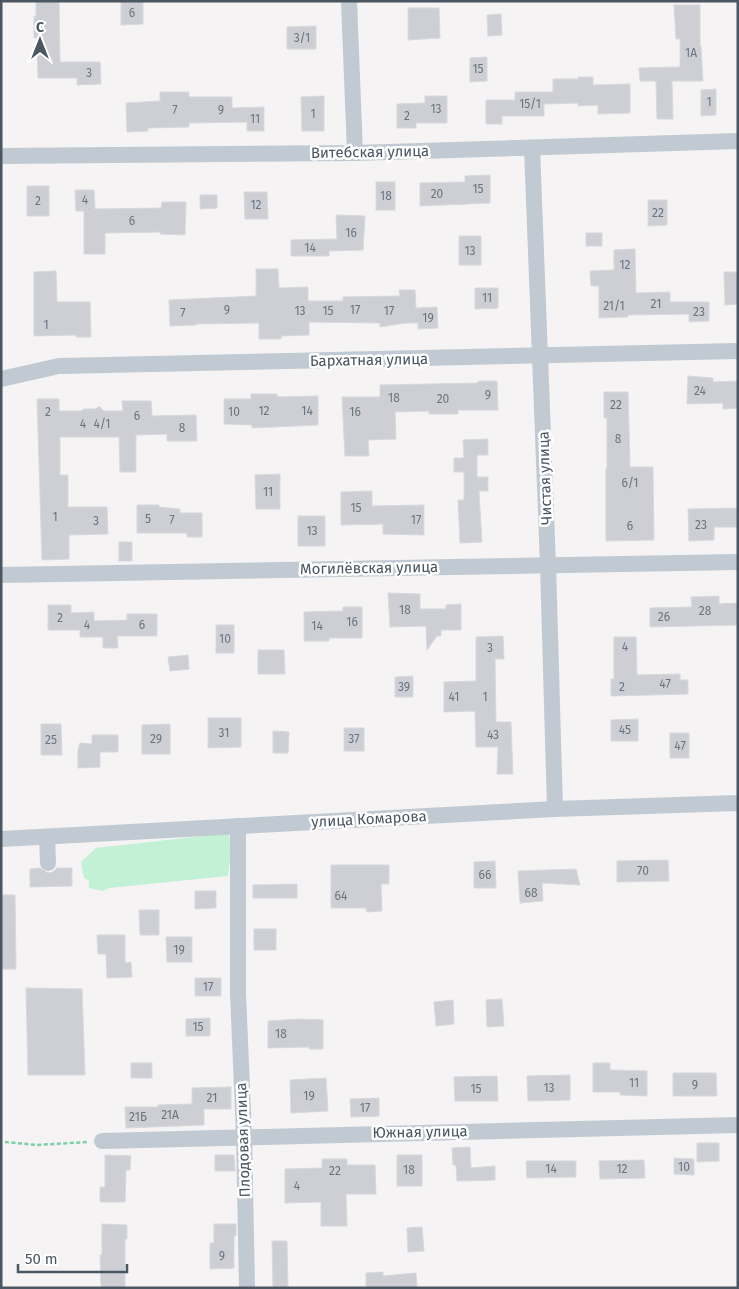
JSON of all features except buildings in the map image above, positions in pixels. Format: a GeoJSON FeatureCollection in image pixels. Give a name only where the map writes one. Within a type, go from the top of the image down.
{"type":"FeatureCollection","features":[{"type":"Feature","properties":{"kind":"street"},"geometry":{"type":"LineString","coordinates":[[349,1],[355,153]]}},
{"type":"Feature","properties":{"kind":"street","name":"Витебская улица"},"geometry":{"type":"LineString","coordinates":[[1,156],[355,153],[738,141]]}},
{"type":"Feature","properties":{"kind":"street","name":"Чистая улица"},"geometry":{"type":"LineString","coordinates":[[532,148],[541,356],[555,809]]}},
{"type":"Feature","properties":{"kind":"street","name":"Бархатная улица"},"geometry":{"type":"LineString","coordinates":[[1,379],[58,366],[738,351]]}},
{"type":"Feature","properties":{"kind":"street","name":"Могилёвская улица"},"geometry":{"type":"LineString","coordinates":[[1,575],[738,562]]}},
{"type":"Feature","properties":{"kind":"street","name":"улица Комарова"},"geometry":{"type":"LineString","coordinates":[[1,839],[555,809],[738,803]]}},
{"type":"Feature","properties":{"kind":"street","name":"Плодовая улица"},"geometry":{"type":"LineString","coordinates":[[238,826],[238,993],[244,1136],[247,1288]]}},
{"type":"Feature","properties":{"kind":"street"},"geometry":{"type":"LineString","coordinates":[[47,837],[48,863]]}},
{"type":"Feature","properties":{"kind":"street","name":"Южная улица"},"geometry":{"type":"LineString","coordinates":[[102,1141],[738,1125]]}},
{"type":"Feature","properties":{"kind":"path"},"geometry":{"type":"LineString","coordinates":[[5,1142],[37,1145],[102,1141]]}},
{"type":"Feature","properties":{"kind":"green space"},"geometry":{"type":"Polygon","coordinates":[[[229,833],[231,853],[228,876],[109,888],[102,891],[89,888],[89,881],[84,878],[81,862],[96,848],[229,833]]]}}]}
